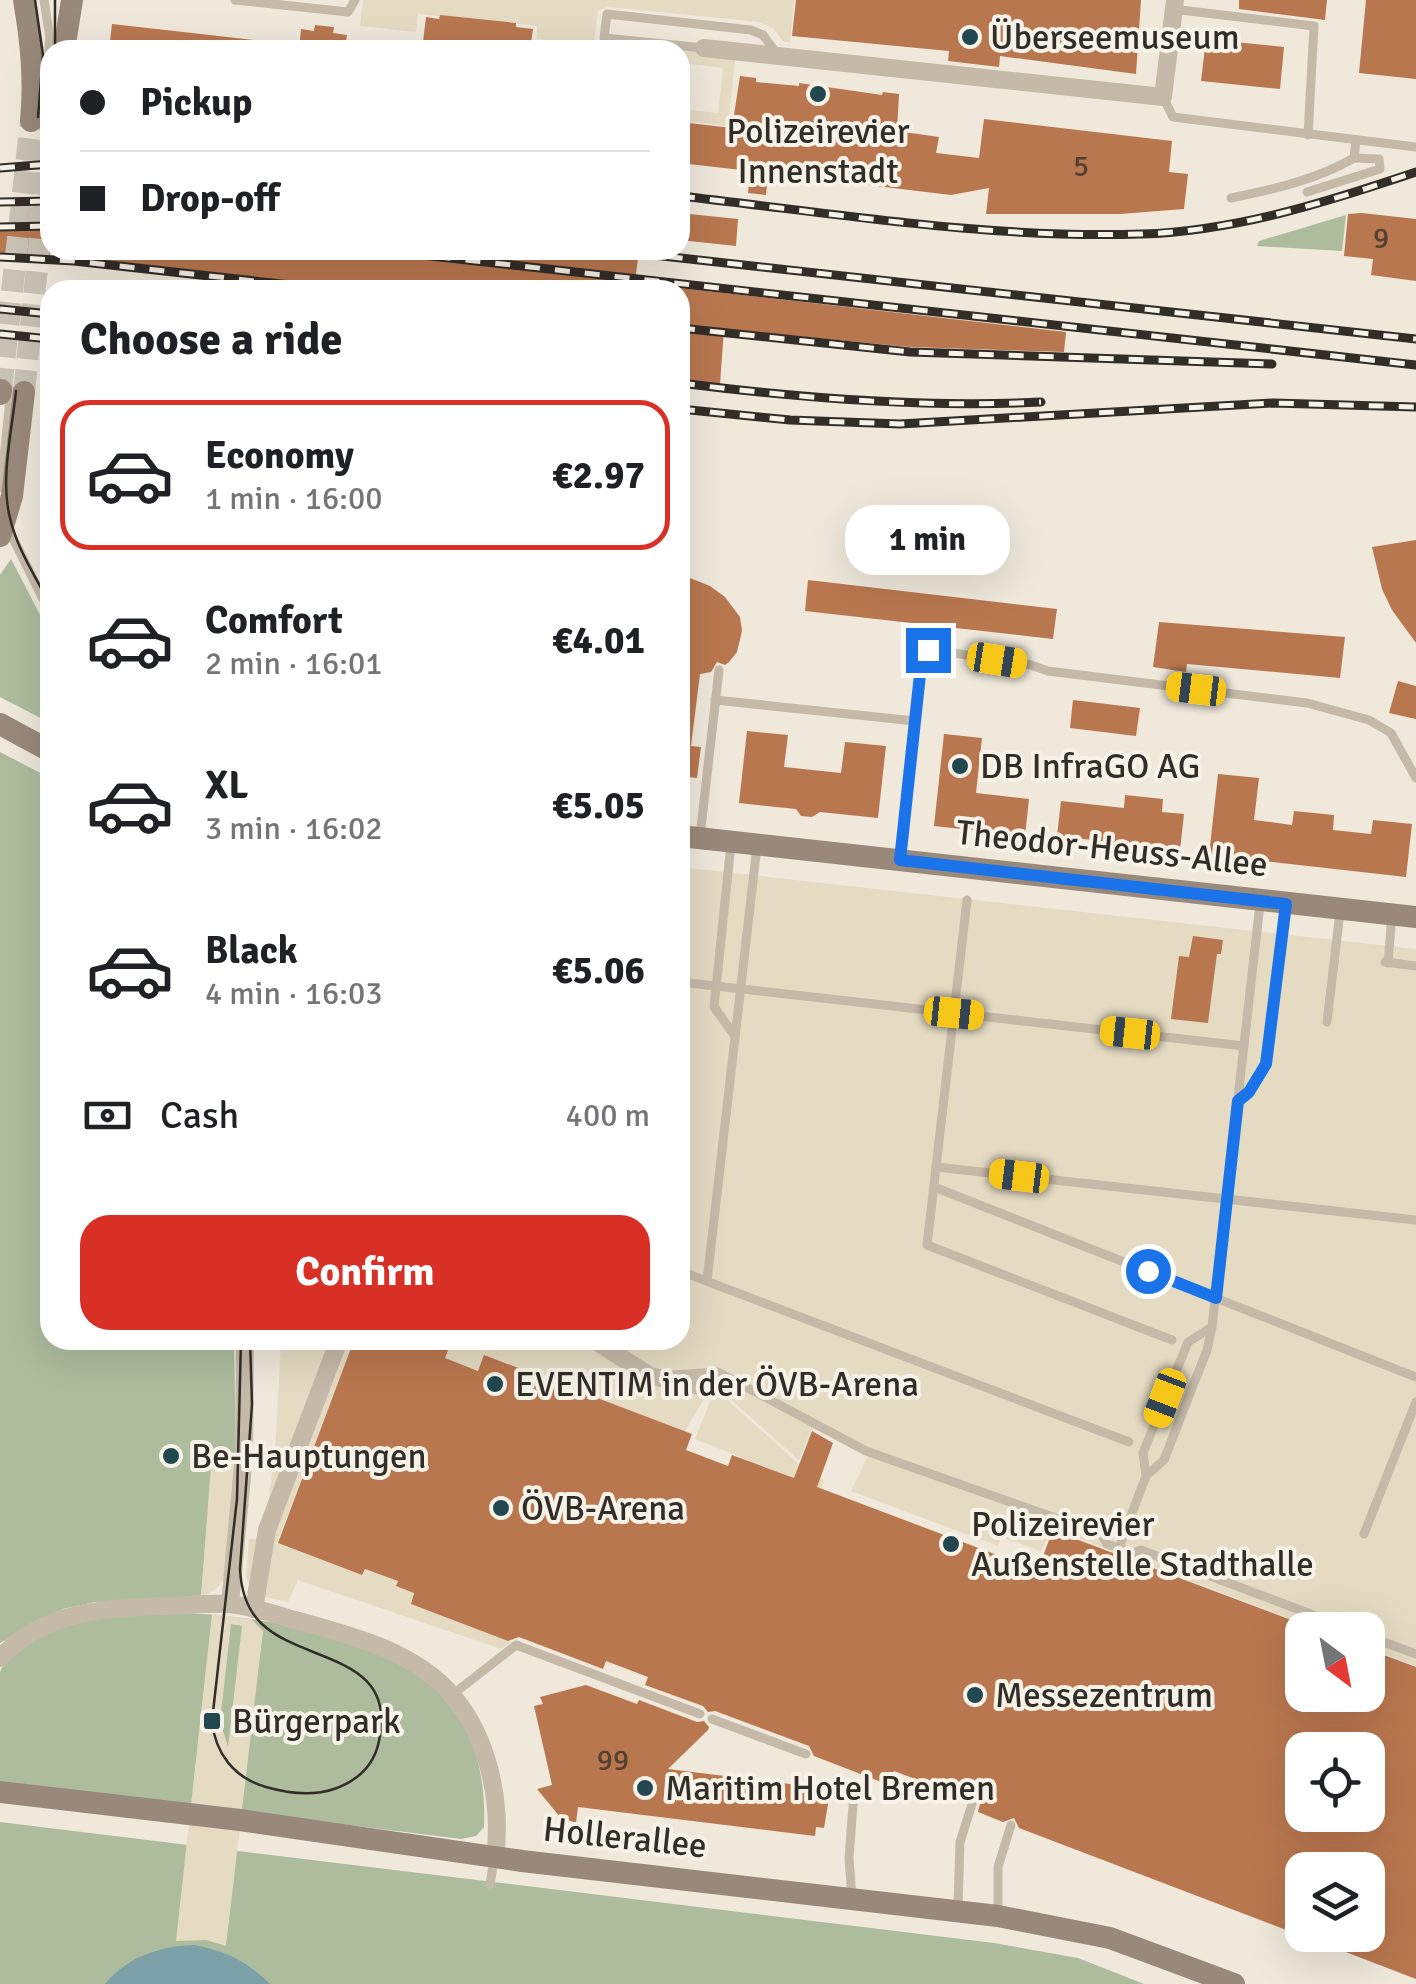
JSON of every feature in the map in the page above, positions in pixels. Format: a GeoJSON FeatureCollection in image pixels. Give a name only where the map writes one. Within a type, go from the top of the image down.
{"type":"FeatureCollection","features":[{"type":"Feature","properties":{"kind":"main road"},"geometry":{"type":"LineString","coordinates":[[24,0],[32,49],[36,124]]}},
{"type":"Feature","properties":{"kind":"main road"},"geometry":{"type":"LineString","coordinates":[[66,40],[72,0]]}},
{"type":"Feature","properties":{"kind":"main road"},"geometry":{"type":"LineString","coordinates":[[3,529],[9,392]]}},
{"type":"Feature","properties":{"kind":"main road"},"geometry":{"type":"LineString","coordinates":[[0,724],[40,746]]}},
{"type":"Feature","properties":{"kind":"main road","name":"Theodor-Heuss-Allee"},"geometry":{"type":"LineString","coordinates":[[690,837],[1408,916]]}},
{"type":"Feature","properties":{"kind":"main road","name":"Hollerallee"},"geometry":{"type":"LineString","coordinates":[[0,1792],[240,1820],[494,1858],[998,1916],[1110,1938],[1234,1984]]}},
{"type":"Feature","properties":{"kind":"street"},"geometry":{"type":"LineString","coordinates":[[704,48],[1163,97],[1174,4]]}},
{"type":"Feature","properties":{"kind":"street"},"geometry":{"type":"LineString","coordinates":[[230,1604],[244,1455],[245,1350]]}},
{"type":"Feature","properties":{"kind":"street"},"geometry":{"type":"LineString","coordinates":[[254,1609],[268,1530],[336,1350]]}},
{"type":"Feature","properties":{"kind":"street"},"geometry":{"type":"LineString","coordinates":[[610,1350],[650,1376],[715,1390]]}},
{"type":"Feature","properties":{"kind":"street"},"geometry":{"type":"LineString","coordinates":[[0,1658],[26,1635],[81,1613],[230,1604],[388,1650],[428,1674],[466,1714],[483,1748],[492,1784],[498,1818],[494,1858]]}},
{"type":"Feature","properties":{"kind":"lane"},"geometry":{"type":"LineString","coordinates":[[44,0],[50,40]]}},
{"type":"Feature","properties":{"kind":"lane"},"geometry":{"type":"LineString","coordinates":[[234,0],[300,11],[348,12],[354,0]]}},
{"type":"Feature","properties":{"kind":"lane"},"geometry":{"type":"LineString","coordinates":[[1174,4],[1314,26],[1308,134]]}},
{"type":"Feature","properties":{"kind":"lane"},"geometry":{"type":"LineString","coordinates":[[624,40],[604,38],[607,14],[751,30],[763,35],[779,56]]}},
{"type":"Feature","properties":{"kind":"lane"},"geometry":{"type":"LineString","coordinates":[[690,47],[704,48]]}},
{"type":"Feature","properties":{"kind":"lane"},"geometry":{"type":"LineString","coordinates":[[1163,97],[1173,117],[1416,147]]}},
{"type":"Feature","properties":{"kind":"lane"},"geometry":{"type":"LineString","coordinates":[[36,124],[40,99]]}},
{"type":"Feature","properties":{"kind":"lane"},"geometry":{"type":"LineString","coordinates":[[1354,158],[1356,140]]}},
{"type":"Feature","properties":{"kind":"lane"},"geometry":{"type":"LineString","coordinates":[[1232,198],[1286,186],[1354,158],[1378,160],[1380,169],[1306,192]]}},
{"type":"Feature","properties":{"kind":"lane"},"geometry":{"type":"LineString","coordinates":[[9,392],[3,529],[40,595]]}},
{"type":"Feature","properties":{"kind":"lane"},"geometry":{"type":"LineString","coordinates":[[0,481],[3,466]]}},
{"type":"Feature","properties":{"kind":"lane"},"geometry":{"type":"LineString","coordinates":[[900,860],[922,656],[928,650],[1048,671],[1307,703],[1369,720],[1391,733],[1416,778]]}},
{"type":"Feature","properties":{"kind":"lane"},"geometry":{"type":"LineString","coordinates":[[690,837],[719,670]]}},
{"type":"Feature","properties":{"kind":"lane"},"geometry":{"type":"LineString","coordinates":[[715,700],[915,721]]}},
{"type":"Feature","properties":{"kind":"lane"},"geometry":{"type":"LineString","coordinates":[[731,841],[714,1007],[735,1036]]}},
{"type":"Feature","properties":{"kind":"lane"},"geometry":{"type":"LineString","coordinates":[[707,1281],[757,844]]}},
{"type":"Feature","properties":{"kind":"lane"},"geometry":{"type":"LineString","coordinates":[[967,900],[927,1245],[1172,1340]]}},
{"type":"Feature","properties":{"kind":"lane"},"geometry":{"type":"LineString","coordinates":[[1121,1542],[1146,1476],[1164,1460],[1207,1350],[1261,900]]}},
{"type":"Feature","properties":{"kind":"lane"},"geometry":{"type":"LineString","coordinates":[[1238,1101],[1249,1092],[1266,1064],[1286,904]]}},
{"type":"Feature","properties":{"kind":"lane"},"geometry":{"type":"LineString","coordinates":[[1327,1022],[1340,910]]}},
{"type":"Feature","properties":{"kind":"lane"},"geometry":{"type":"LineString","coordinates":[[1408,916],[1387,962],[1416,966]]}},
{"type":"Feature","properties":{"kind":"lane"},"geometry":{"type":"LineString","coordinates":[[690,983],[1244,1046]]}},
{"type":"Feature","properties":{"kind":"lane"},"geometry":{"type":"LineString","coordinates":[[936,1167],[1416,1220]]}},
{"type":"Feature","properties":{"kind":"lane"},"geometry":{"type":"LineString","coordinates":[[934,1187],[1416,1377]]}},
{"type":"Feature","properties":{"kind":"lane"},"geometry":{"type":"LineString","coordinates":[[690,1275],[1129,1442]]}},
{"type":"Feature","properties":{"kind":"lane"},"geometry":{"type":"LineString","coordinates":[[1146,1476],[1143,1453],[1188,1342],[1212,1327]]}},
{"type":"Feature","properties":{"kind":"lane"},"geometry":{"type":"LineString","coordinates":[[650,1376],[718,1372],[836,1436],[904,1467],[1101,1534],[1107,1544],[1133,1553],[1142,1550],[1306,1612]]}},
{"type":"Feature","properties":{"kind":"lane"},"geometry":{"type":"LineString","coordinates":[[1364,1534],[1416,1402]]}},
{"type":"Feature","properties":{"kind":"lane"},"geometry":{"type":"LineString","coordinates":[[1385,1642],[1416,1654]]}},
{"type":"Feature","properties":{"kind":"lane"},"geometry":{"type":"LineString","coordinates":[[452,1696],[516,1645],[700,1714]]}},
{"type":"Feature","properties":{"kind":"lane"},"geometry":{"type":"LineString","coordinates":[[712,1719],[806,1754]]}},
{"type":"Feature","properties":{"kind":"lane"},"geometry":{"type":"LineString","coordinates":[[852,1897],[849,1858],[854,1792]]}},
{"type":"Feature","properties":{"kind":"lane"},"geometry":{"type":"LineString","coordinates":[[958,1910],[960,1842],[973,1801]]}},
{"type":"Feature","properties":{"kind":"lane"},"geometry":{"type":"LineString","coordinates":[[998,1916],[998,1867],[1012,1825]]}},
{"type":"Feature","properties":{"kind":"lane"},"geometry":{"type":"LineString","coordinates":[[490,1885],[494,1858]]}},
{"type":"Feature","properties":{"kind":"green space"},"geometry":{"type":"Polygon","coordinates":[[[1346,215],[1342,251],[1257,246],[1259,241],[1346,215]]]}},
{"type":"Feature","properties":{"kind":"green space"},"geometry":{"type":"Polygon","coordinates":[[[11,559],[40,615],[40,718],[0,697],[0,575],[11,559]]]}},
{"type":"Feature","properties":{"kind":"green space"},"geometry":{"type":"Polygon","coordinates":[[[0,752],[40,773],[40,1350],[234,1350],[236,1454],[213,1452],[201,1598],[95,1602],[63,1609],[0,1643],[0,752]]]}},
{"type":"Feature","properties":{"kind":"green space"},"geometry":{"type":"Polygon","coordinates":[[[122,1614],[202,1614],[271,1622],[365,1648],[420,1676],[453,1708],[471,1739],[481,1773],[484,1827],[476,1836],[461,1839],[0,1781],[0,1672],[8,1658],[36,1638],[54,1631],[122,1614]]]}},
{"type":"Feature","properties":{"kind":"green space"},"geometry":{"type":"Polygon","coordinates":[[[0,1822],[994,1943],[1078,1958],[1144,1984],[0,1984],[0,1822]]]}},
{"type":"Feature","properties":{"kind":"shaded area"},"geometry":{"type":"Polygon","coordinates":[[[363,0],[794,0],[790,42],[784,42],[773,28],[759,22],[608,7],[598,11],[595,40],[537,39],[537,26],[418,14],[416,32],[360,26],[363,0]]]}},
{"type":"Feature","properties":{"kind":"shaded area"},"geometry":{"type":"Polygon","coordinates":[[[690,47],[736,52],[728,126],[690,121],[690,110],[718,113],[723,68],[690,64],[690,47]]]}},
{"type":"Feature","properties":{"kind":"shaded area"},"geometry":{"type":"Polygon","coordinates":[[[690,868],[1416,949],[1416,1666],[1385,1654],[1385,1612],[1285,1612],[1285,1617],[1052,1528],[1041,1551],[1001,1537],[998,1546],[851,1491],[869,1454],[812,1428],[799,1460],[713,1384],[676,1446],[445,1358],[447,1350],[690,1350],[690,868]]]}},
{"type":"Feature","properties":{"kind":"shaded area"},"geometry":{"type":"Polygon","coordinates":[[[280,1350],[350,1350],[277,1543],[362,1575],[365,1569],[398,1581],[414,1593],[411,1604],[511,1642],[501,1649],[298,1580],[288,1602],[253,1594],[246,1577],[249,1539],[263,1539],[275,1453],[280,1350]]]}},
{"type":"Feature","properties":{"kind":"shaded area"},"geometry":{"type":"Polygon","coordinates":[[[715,1389],[799,1464],[797,1470],[800,1465],[824,1480],[816,1499],[794,1478],[695,1439],[715,1389]]]}},
{"type":"Feature","properties":{"kind":"shaded area"},"geometry":{"type":"Polygon","coordinates":[[[212,1452],[236,1454],[225,1578],[201,1598],[212,1452]]]}},
{"type":"Feature","properties":{"kind":"shaded area"},"geometry":{"type":"Polygon","coordinates":[[[212,1614],[251,1619],[263,1631],[226,1946],[206,1940],[176,1941],[212,1614]],[[231,1624],[220,1721],[228,1747],[242,1626],[231,1624]]]}},
{"type":"Feature","properties":{"kind":"water"},"geometry":{"type":"Polygon","coordinates":[[[195,1945],[236,1958],[270,1984],[105,1984],[124,1966],[146,1954],[195,1945]]]}},
{"type":"Feature","properties":{"kind":"building","name":"Überseemuseum"},"geometry":{"type":"Polygon","coordinates":[[[796,0],[1141,0],[1136,74],[1000,56],[999,67],[948,61],[949,51],[792,36],[796,0]]]}},
{"type":"Feature","properties":{"kind":"building"},"geometry":{"type":"Polygon","coordinates":[[[1239,0],[1327,0],[1325,20],[1239,9],[1239,0]]]}},
{"type":"Feature","properties":{"kind":"building"},"geometry":{"type":"Polygon","coordinates":[[[1366,0],[1416,0],[1416,79],[1359,73],[1366,0]]]}},
{"type":"Feature","properties":{"kind":"building"},"geometry":{"type":"Polygon","coordinates":[[[440,15],[516,23],[516,27],[533,29],[531,40],[423,40],[426,17],[439,19],[440,15]]]}},
{"type":"Feature","properties":{"kind":"building"},"geometry":{"type":"Polygon","coordinates":[[[112,24],[254,40],[110,40],[112,24]]]}},
{"type":"Feature","properties":{"kind":"building"},"geometry":{"type":"Polygon","coordinates":[[[315,25],[334,27],[333,33],[347,35],[346,40],[300,40],[301,29],[314,31],[315,25]]]}},
{"type":"Feature","properties":{"kind":"building"},"geometry":{"type":"Polygon","coordinates":[[[1206,39],[1284,47],[1280,89],[1201,81],[1206,39]]]}},
{"type":"Feature","properties":{"kind":"building"},"geometry":{"type":"Polygon","coordinates":[[[740,76],[756,78],[756,82],[899,94],[897,131],[939,137],[936,153],[979,158],[984,119],[1172,141],[1169,172],[1188,174],[1184,209],[1120,214],[986,214],[989,188],[951,195],[768,173],[766,195],[748,193],[750,171],[690,164],[690,123],[732,128],[740,76]]]}},
{"type":"Feature","properties":{"kind":"building"},"geometry":{"type":"Polygon","coordinates":[[[690,214],[738,219],[736,246],[690,241],[690,214]]]}},
{"type":"Feature","properties":{"kind":"building"},"geometry":{"type":"Polygon","coordinates":[[[1348,214],[1416,219],[1416,281],[1371,275],[1373,259],[1344,256],[1348,214]]]}},
{"type":"Feature","properties":{"kind":"building"},"geometry":{"type":"Polygon","coordinates":[[[40,230],[40,255],[0,253],[0,231],[40,230]]]}},
{"type":"Feature","properties":{"kind":"building"},"geometry":{"type":"Polygon","coordinates":[[[102,260],[638,260],[635,280],[264,278],[102,260]]]}},
{"type":"Feature","properties":{"kind":"building"},"geometry":{"type":"Polygon","coordinates":[[[690,289],[1066,332],[1064,352],[909,347],[724,329],[720,384],[690,380],[690,289]]]}},
{"type":"Feature","properties":{"kind":"building"},"geometry":{"type":"Polygon","coordinates":[[[1416,540],[1416,643],[1382,589],[1372,547],[1416,540]]]}},
{"type":"Feature","properties":{"kind":"building"},"geometry":{"type":"Polygon","coordinates":[[[690,578],[725,597],[740,617],[742,631],[737,652],[729,662],[717,662],[711,672],[700,674],[691,746],[701,747],[697,778],[690,777],[690,578]]]}},
{"type":"Feature","properties":{"kind":"building"},"geometry":{"type":"Polygon","coordinates":[[[808,580],[1057,609],[1053,639],[805,611],[808,580]]]}},
{"type":"Feature","properties":{"kind":"building"},"geometry":{"type":"Polygon","coordinates":[[[1159,622],[1345,637],[1340,678],[1187,664],[1186,672],[1153,667],[1159,622]]]}},
{"type":"Feature","properties":{"kind":"building"},"geometry":{"type":"Polygon","coordinates":[[[1398,681],[1416,686],[1416,719],[1389,713],[1398,681]]]}},
{"type":"Feature","properties":{"kind":"building"},"geometry":{"type":"Polygon","coordinates":[[[1073,700],[1140,708],[1136,736],[1070,728],[1073,700]]]}},
{"type":"Feature","properties":{"kind":"building"},"geometry":{"type":"Polygon","coordinates":[[[747,731],[788,735],[784,767],[841,773],[845,742],[886,746],[878,818],[820,812],[812,817],[801,816],[796,809],[739,803],[747,731]]]}},
{"type":"Feature","properties":{"kind":"building","name":"DB InfraGO AG"},"geometry":{"type":"Polygon","coordinates":[[[944,734],[982,738],[976,793],[1029,799],[1025,836],[934,826],[944,734]]]}},
{"type":"Feature","properties":{"kind":"building"},"geometry":{"type":"Polygon","coordinates":[[[1218,774],[1259,778],[1254,820],[1292,825],[1294,811],[1334,815],[1333,830],[1371,834],[1373,820],[1412,824],[1406,877],[1209,855],[1218,774]]]}},
{"type":"Feature","properties":{"kind":"building"},"geometry":{"type":"Polygon","coordinates":[[[1125,795],[1163,799],[1162,812],[1184,814],[1180,850],[1057,836],[1061,801],[1124,808],[1125,795]]]}},
{"type":"Feature","properties":{"kind":"building"},"geometry":{"type":"Polygon","coordinates":[[[1193,936],[1223,940],[1221,954],[1217,954],[1208,1023],[1171,1019],[1179,956],[1189,957],[1193,936]]]}},
{"type":"Feature","properties":{"kind":"building"},"geometry":{"type":"Polygon","coordinates":[[[350,1350],[448,1350],[445,1358],[478,1371],[484,1355],[692,1434],[686,1450],[728,1466],[732,1455],[794,1478],[812,1431],[833,1443],[817,1487],[1013,1561],[1015,1555],[1040,1564],[1051,1535],[1058,1538],[1060,1533],[1285,1618],[1285,1712],[1385,1712],[1385,1655],[1416,1667],[1416,1979],[1346,1952],[1385,1952],[1385,1852],[1285,1852],[1285,1930],[1019,1828],[1014,1818],[1003,1822],[978,1812],[981,1800],[976,1794],[966,1798],[894,1771],[889,1785],[814,1756],[809,1746],[715,1711],[708,1712],[703,1706],[645,1685],[648,1677],[606,1661],[603,1669],[519,1637],[508,1641],[411,1604],[414,1593],[396,1586],[398,1581],[365,1569],[362,1575],[278,1543],[350,1350]]]}},
{"type":"Feature","properties":{"kind":"building"},"geometry":{"type":"Polygon","coordinates":[[[586,1685],[637,1704],[639,1700],[697,1722],[704,1721],[708,1730],[668,1769],[822,1788],[821,1796],[829,1798],[824,1828],[816,1827],[815,1836],[578,1807],[576,1823],[560,1817],[537,1789],[552,1785],[534,1706],[543,1704],[540,1697],[586,1685]]]}},
{"type":"Feature","properties":{"kind":"tunnel"},"geometry":{"type":"LineString","coordinates":[[1,390],[31,121]]}},
{"type":"Feature","properties":{"kind":"tunnel"},"geometry":{"type":"LineString","coordinates":[[24,392],[40,239]]}},
{"type":"Feature","properties":{"kind":"tram line"},"geometry":{"type":"LineString","coordinates":[[35,0],[41,40]]}},
{"type":"Feature","properties":{"kind":"tram line"},"geometry":{"type":"LineString","coordinates":[[55,0],[55,40]]}},
{"type":"Feature","properties":{"kind":"tram line"},"geometry":{"type":"LineString","coordinates":[[38,117],[40,92]]}},
{"type":"Feature","properties":{"kind":"tram line"},"geometry":{"type":"LineString","coordinates":[[16,391],[6,471],[7,503],[17,541],[40,587]]}},
{"type":"Feature","properties":{"kind":"tram line"},"geometry":{"type":"LineString","coordinates":[[241,1350],[237,1499],[212,1721],[214,1733],[228,1763],[255,1783],[291,1792],[326,1791],[350,1782],[369,1765],[377,1750],[381,1713],[375,1692],[361,1676],[280,1637],[262,1624],[246,1599],[240,1569],[252,1404],[250,1350]]}},
{"type":"Feature","properties":{"kind":"railway"},"geometry":{"type":"LineString","coordinates":[[0,168],[40,165]]}},
{"type":"Feature","properties":{"kind":"railway"},"geometry":{"type":"LineString","coordinates":[[690,197],[968,229],[1142,234],[1247,221],[1416,172]]}},
{"type":"Feature","properties":{"kind":"railway"},"geometry":{"type":"LineString","coordinates":[[0,202],[40,201]]}},
{"type":"Feature","properties":{"kind":"railway"},"geometry":{"type":"LineString","coordinates":[[0,227],[40,226]]}},
{"type":"Feature","properties":{"kind":"railway"},"geometry":{"type":"LineString","coordinates":[[0,257],[40,259]]}},
{"type":"Feature","properties":{"kind":"railway"},"geometry":{"type":"LineString","coordinates":[[690,259],[1416,339]]}},
{"type":"Feature","properties":{"kind":"railway"},"geometry":{"type":"LineString","coordinates":[[56,260],[246,280]]}},
{"type":"Feature","properties":{"kind":"railway"},"geometry":{"type":"LineString","coordinates":[[466,260],[647,280]]}},
{"type":"Feature","properties":{"kind":"railway"},"geometry":{"type":"LineString","coordinates":[[690,285],[1416,365]]}},
{"type":"Feature","properties":{"kind":"railway"},"geometry":{"type":"LineString","coordinates":[[0,309],[40,313]]}},
{"type":"Feature","properties":{"kind":"railway"},"geometry":{"type":"LineString","coordinates":[[690,329],[910,352],[1272,364]]}},
{"type":"Feature","properties":{"kind":"railway"},"geometry":{"type":"LineString","coordinates":[[0,334],[40,338]]}},
{"type":"Feature","properties":{"kind":"railway"},"geometry":{"type":"LineString","coordinates":[[690,384],[860,400],[1041,402]]}},
{"type":"Feature","properties":{"kind":"railway"},"geometry":{"type":"LineString","coordinates":[[690,410],[790,420],[900,424],[1273,403],[1416,407]]}},
{"type":"Feature","properties":{"kind":"place","name":"Überseemuseum"},"geometry":{"type":"Point","coordinates":[970,37]}},
{"type":"Feature","properties":{"kind":"place","name":"Polizeirevier Innenstadt"},"geometry":{"type":"Point","coordinates":[818,94]}},
{"type":"Feature","properties":{"kind":"place","name":"DB InfraGO AG"},"geometry":{"type":"Point","coordinates":[960,766]}},
{"type":"Feature","properties":{"kind":"place","name":"EVENTIM in der ÖVB-Arena"},"geometry":{"type":"Point","coordinates":[495,1384]}},
{"type":"Feature","properties":{"kind":"place","name":"Be-Hauptungen"},"geometry":{"type":"Point","coordinates":[171,1456]}},
{"type":"Feature","properties":{"kind":"place","name":"ÖVB-Arena"},"geometry":{"type":"Point","coordinates":[501,1508]}},
{"type":"Feature","properties":{"kind":"place","name":"Polizeirevier Außenstelle Stadthalle"},"geometry":{"type":"Point","coordinates":[951,1544]}},
{"type":"Feature","properties":{"kind":"place","name":"Messezentrum"},"geometry":{"type":"Point","coordinates":[975,1695]}},
{"type":"Feature","properties":{"kind":"place","name":"Bürgerpark"},"geometry":{"type":"Point","coordinates":[212,1721]}},
{"type":"Feature","properties":{"kind":"place","name":"Maritim Hotel Bremen"},"geometry":{"type":"Point","coordinates":[645,1788]}},
{"type":"Feature","properties":{"kind":"route"},"geometry":{"type":"LineString","coordinates":[[928,650],[922,656],[900,860],[1286,904],[1266,1064],[1260,1078],[1238,1101],[1216,1298],[1148,1271]]}}]}
